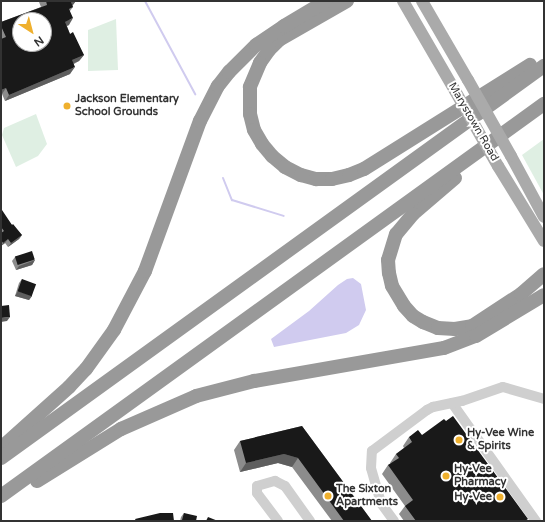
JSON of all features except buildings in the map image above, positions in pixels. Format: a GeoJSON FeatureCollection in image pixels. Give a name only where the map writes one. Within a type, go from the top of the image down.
{"type":"FeatureCollection","features":[{"type":"Feature","properties":{"kind":"highway"},"geometry":{"type":"LineString","coordinates":[[1,448],[70,387],[86,369],[114,330],[145,271],[200,121],[208,103],[222,82],[238,62],[256,45],[279,28],[326,1]]}},
{"type":"Feature","properties":{"kind":"highway"},"geometry":{"type":"LineString","coordinates":[[347,1],[280,40],[269,50],[260,63],[250,88],[250,114],[254,130],[262,144],[272,156],[285,167],[301,175],[316,179],[332,179],[349,176],[364,169],[544,57]]}},
{"type":"Feature","properties":{"kind":"highway"},"geometry":{"type":"LineString","coordinates":[[1,458],[544,66]]}},
{"type":"Feature","properties":{"kind":"highway"},"geometry":{"type":"LineString","coordinates":[[544,104],[404,223],[396,234],[388,260],[392,286],[408,311],[423,322],[438,328],[455,329],[472,326],[536,283],[544,274]]}},
{"type":"Feature","properties":{"kind":"highway"},"geometry":{"type":"LineString","coordinates":[[1,496],[544,104]]}},
{"type":"Feature","properties":{"kind":"highway"},"geometry":{"type":"LineString","coordinates":[[1,503],[122,429],[189,399],[254,381],[444,348],[476,336],[544,295]]}},
{"type":"Feature","properties":{"kind":"main road","name":"Marystown Road"},"geometry":{"type":"LineString","coordinates":[[403,1],[498,166],[544,242]]}},
{"type":"Feature","properties":{"kind":"main road","name":"Marystown Road"},"geometry":{"type":"LineString","coordinates":[[422,1],[511,156],[544,217]]}},
{"type":"Feature","properties":{"kind":"lane"},"geometry":{"type":"LineString","coordinates":[[394,521],[381,503],[371,468],[372,451],[427,410],[503,387],[544,399]]}},
{"type":"Feature","properties":{"kind":"lane"},"geometry":{"type":"LineString","coordinates":[[452,403],[536,521]]}},
{"type":"Feature","properties":{"kind":"lane"},"geometry":{"type":"LineString","coordinates":[[278,521],[257,493],[257,486],[275,481],[285,486],[310,521]]}},
{"type":"Feature","properties":{"kind":"green space"},"geometry":{"type":"Polygon","coordinates":[[[116,19],[118,70],[88,71],[88,30],[116,19]]]}},
{"type":"Feature","properties":{"kind":"green space"},"geometry":{"type":"Polygon","coordinates":[[[36,114],[47,144],[38,156],[16,167],[2,135],[4,128],[36,114]]]}},
{"type":"Feature","properties":{"kind":"green space"},"geometry":{"type":"Polygon","coordinates":[[[544,139],[544,195],[522,155],[544,139]]]}},
{"type":"Feature","properties":{"kind":"shaded area"},"geometry":{"type":"Polygon","coordinates":[[[353,278],[361,284],[366,310],[359,325],[346,333],[274,347],[271,339],[309,311],[338,285],[347,279],[353,278]]]}},
{"type":"Feature","properties":{"kind":"waterway"},"geometry":{"type":"LineString","coordinates":[[145,1],[195,94]]}},
{"type":"Feature","properties":{"kind":"waterway"},"geometry":{"type":"LineString","coordinates":[[223,178],[232,200],[284,216]]}},
{"type":"Feature","properties":{"kind":"place","name":"Jackson Elementary School Grounds"},"geometry":{"type":"Point","coordinates":[67,106]}},
{"type":"Feature","properties":{"kind":"place","name":"Hy-Vee Wine & Spirits"},"geometry":{"type":"Point","coordinates":[459,440]}},
{"type":"Feature","properties":{"kind":"place","name":"Hy-Vee Pharmacy"},"geometry":{"type":"Point","coordinates":[446,476]}},
{"type":"Feature","properties":{"kind":"place","name":"The Sixton Apartments"},"geometry":{"type":"Point","coordinates":[328,496]}},
{"type":"Feature","properties":{"kind":"place","name":"Hy-Vee"},"geometry":{"type":"Point","coordinates":[500,497]}}]}
